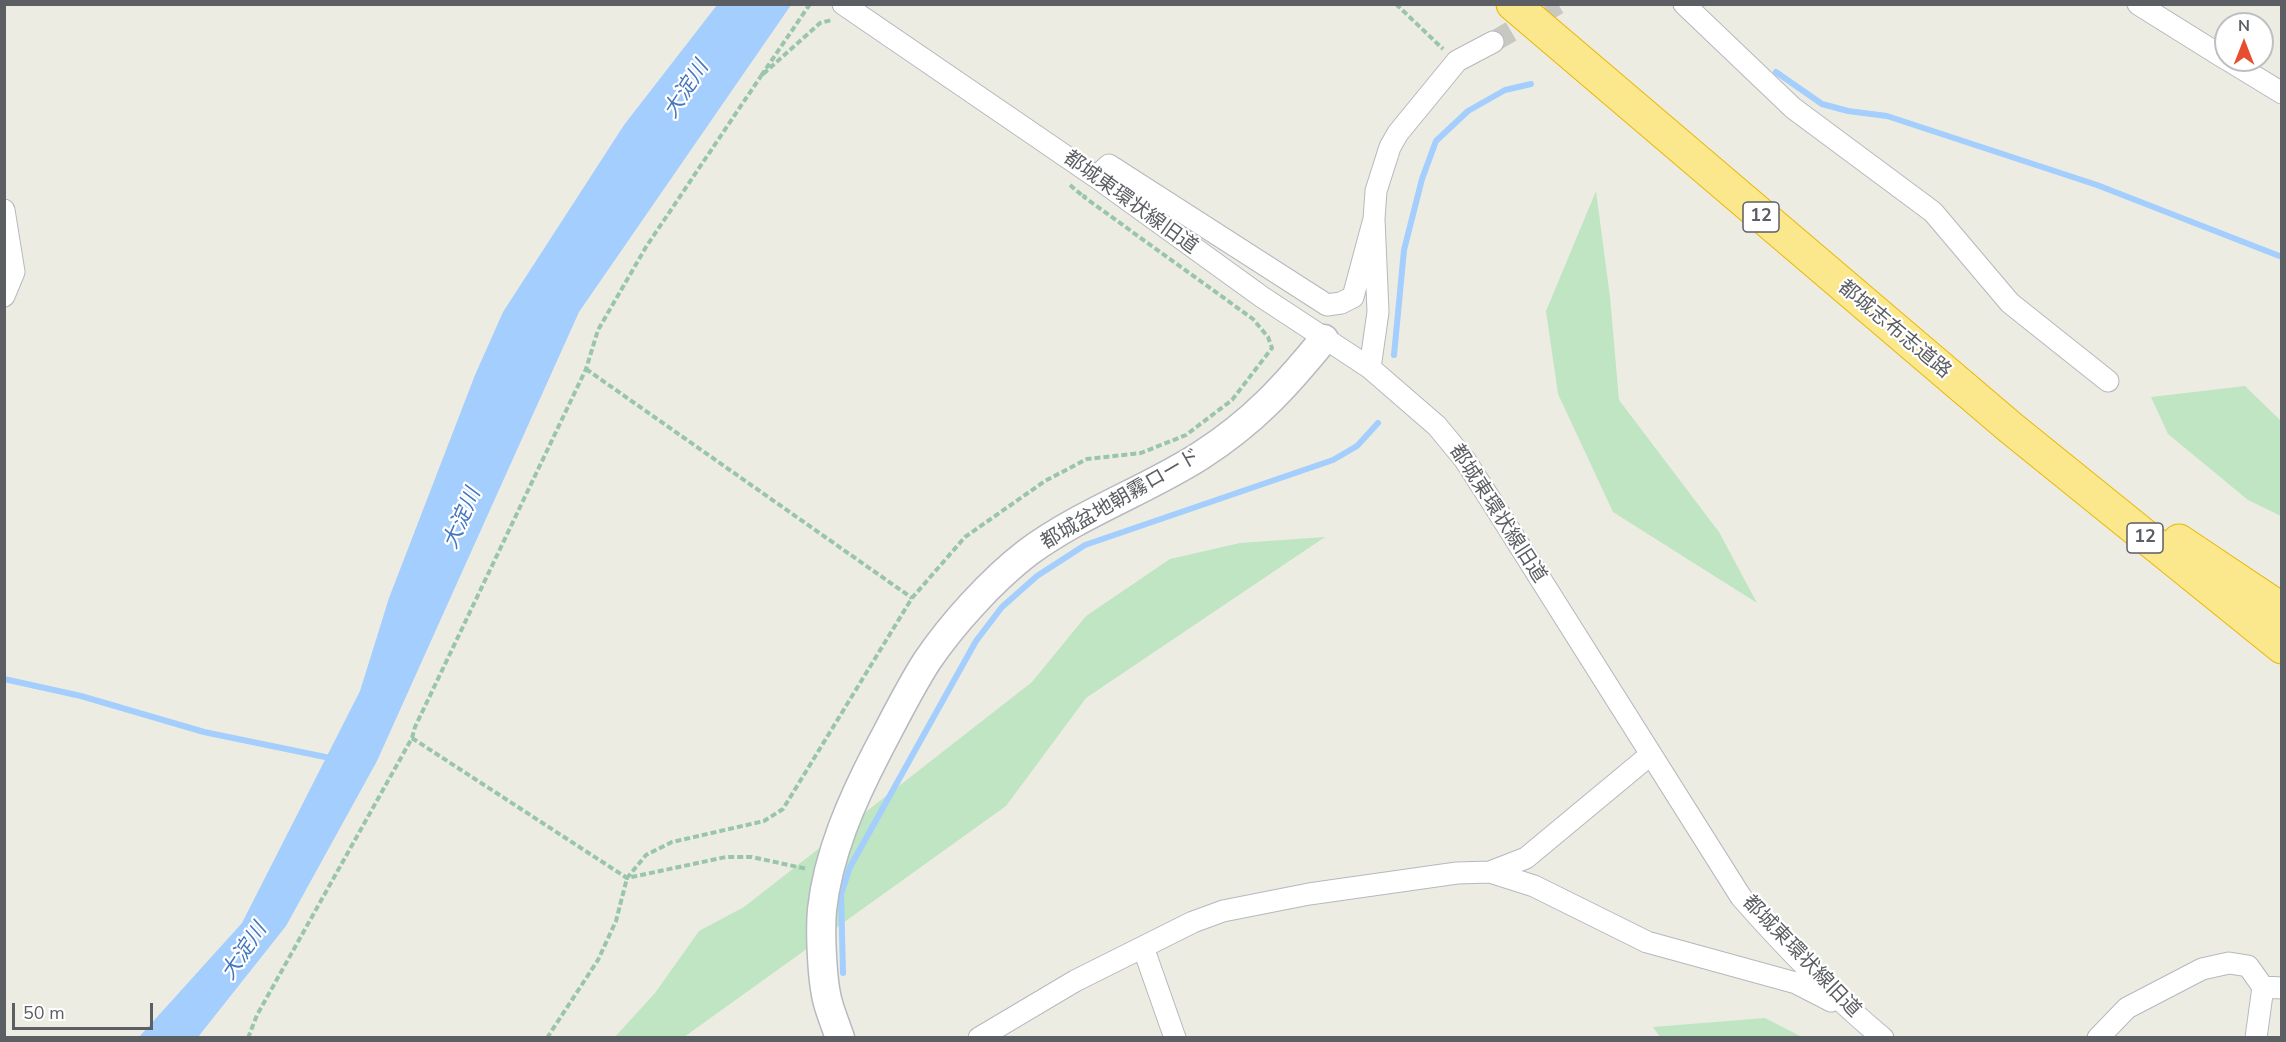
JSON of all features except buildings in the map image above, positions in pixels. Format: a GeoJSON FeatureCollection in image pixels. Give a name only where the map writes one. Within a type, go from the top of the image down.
{"type":"FeatureCollection","features":[{"type":"Feature","properties":{"kind":"highway","name":"都城志布志道路"},"geometry":{"type":"LineString","coordinates":[[1513,4],[2011,428],[2282,647]]}},
{"type":"Feature","properties":{"kind":"highway"},"geometry":{"type":"LineString","coordinates":[[2011,428],[2282,610]]}},
{"type":"Feature","properties":{"kind":"highway"},"geometry":{"type":"LineString","coordinates":[[2011,428],[2134,539],[2282,664]]}},
{"type":"Feature","properties":{"kind":"street"},"geometry":{"type":"LineString","coordinates":[[1684,4],[1793,108],[1933,212],[2010,303],[2108,381]]}},
{"type":"Feature","properties":{"kind":"street"},"geometry":{"type":"LineString","coordinates":[[2138,4],[2214,51]]}},
{"type":"Feature","properties":{"kind":"street","name":"都城東環状線旧道"},"geometry":{"type":"LineString","coordinates":[[842,14],[1096,177],[1191,247],[1370,368],[1437,426],[1465,460],[1741,897],[1785,947],[1850,1011],[1883,1038]]}},
{"type":"Feature","properties":{"kind":"street"},"geometry":{"type":"LineString","coordinates":[[1370,368],[1378,312],[1374,219],[1377,191],[1390,147],[1398,133],[1457,61],[1493,42]]}},
{"type":"Feature","properties":{"kind":"street"},"geometry":{"type":"LineString","coordinates":[[2248,72],[2282,93]]}},
{"type":"Feature","properties":{"kind":"street"},"geometry":{"type":"LineString","coordinates":[[1096,177],[1109,165],[1327,305],[1341,303],[1353,297],[1374,219]]}},
{"type":"Feature","properties":{"kind":"street"},"geometry":{"type":"LineString","coordinates":[[4,210],[14,272],[4,296]]}},
{"type":"Feature","properties":{"kind":"street","name":"都城盆地朝霧ロード"},"geometry":{"type":"LineString","coordinates":[[840,1038],[827,1001],[823,946],[822,911],[829,874],[837,842],[860,785],[927,661],[974,603],[1027,554],[1070,526],[1199,456],[1246,424],[1287,385],[1324,339]]}},
{"type":"Feature","properties":{"kind":"street"},"geometry":{"type":"LineString","coordinates":[[1490,872],[1526,858],[1650,755]]}},
{"type":"Feature","properties":{"kind":"street"},"geometry":{"type":"LineString","coordinates":[[979,1038],[1075,981],[1193,922],[1223,911],[1310,894],[1457,873],[1490,872],[1534,886],[1647,942],[1796,983],[1850,1011]]}},
{"type":"Feature","properties":{"kind":"street"},"geometry":{"type":"LineString","coordinates":[[1143,947],[1175,1038]]}},
{"type":"Feature","properties":{"kind":"street"},"geometry":{"type":"LineString","coordinates":[[2098,1038],[2127,1008],[2202,969],[2229,963],[2248,966],[2272,988],[2256,1038]]}},
{"type":"Feature","properties":{"kind":"path"},"geometry":{"type":"LineString","coordinates":[[248,1038],[257,1015],[412,738],[415,727],[586,369],[598,330],[646,247],[810,4]]}},
{"type":"Feature","properties":{"kind":"path"},"geometry":{"type":"LineString","coordinates":[[1396,4],[1457,61]]}},
{"type":"Feature","properties":{"kind":"path"},"geometry":{"type":"LineString","coordinates":[[761,76],[820,23],[842,14]]}},
{"type":"Feature","properties":{"kind":"path"},"geometry":{"type":"LineString","coordinates":[[547,1038],[598,960],[616,921],[627,879],[646,855],[672,842],[764,821],[783,809],[912,597],[965,537],[1045,482],[1087,459],[1141,453],[1186,435],[1232,400],[1272,348],[1268,337],[1253,319],[1084,197],[1096,177]]}},
{"type":"Feature","properties":{"kind":"path"},"geometry":{"type":"LineString","coordinates":[[586,369],[912,597]]}},
{"type":"Feature","properties":{"kind":"path"},"geometry":{"type":"LineString","coordinates":[[412,738],[627,879],[726,856],[752,857],[829,874]]}},
{"type":"Feature","properties":{"kind":"green space"},"geometry":{"type":"Polygon","coordinates":[[[1596,191],[1610,297],[1619,400],[1719,532],[1757,603],[1613,512],[1558,394],[1546,311],[1596,191]]]}},
{"type":"Feature","properties":{"kind":"green space"},"geometry":{"type":"Polygon","coordinates":[[[2245,386],[2281,421],[2281,516],[2248,500],[2168,434],[2151,397],[2245,386]]]}},
{"type":"Feature","properties":{"kind":"green space"},"geometry":{"type":"Polygon","coordinates":[[[1325,537],[1086,698],[1006,806],[684,1037],[614,1038],[655,993],[699,931],[744,907],[1032,682],[1086,616],[1170,559],[1240,543],[1325,537]]]}},
{"type":"Feature","properties":{"kind":"green space"},"geometry":{"type":"Polygon","coordinates":[[[1765,1018],[1802,1037],[1660,1037],[1653,1027],[1765,1018]]]}},
{"type":"Feature","properties":{"kind":"water","name":"大淀川"},"geometry":{"type":"Polygon","coordinates":[[[717,5],[791,5],[579,312],[377,761],[286,926],[198,1037],[139,1037],[242,923],[360,691],[389,598],[475,375],[503,312],[624,125],[717,5]]]}},
{"type":"Feature","properties":{"kind":"waterway"},"geometry":{"type":"LineString","coordinates":[[1776,72],[1822,104],[1848,111],[1887,116],[2097,185],[2282,257]]}},
{"type":"Feature","properties":{"kind":"waterway"},"geometry":{"type":"LineString","coordinates":[[1394,355],[1404,250],[1422,179],[1436,141],[1468,111],[1505,90],[1531,84]]}},
{"type":"Feature","properties":{"kind":"waterway"},"geometry":{"type":"LineString","coordinates":[[843,973],[841,894],[850,867],[976,641],[1002,607],[1037,576],[1085,545],[1333,460],[1357,446],[1378,423]]}},
{"type":"Feature","properties":{"kind":"waterway"},"geometry":{"type":"LineString","coordinates":[[4,679],[81,696],[204,732],[335,759]]}},
{"type":"Feature","properties":{"kind":"tunnel"},"geometry":{"type":"LineString","coordinates":[[1493,42],[1558,4]]}}]}
